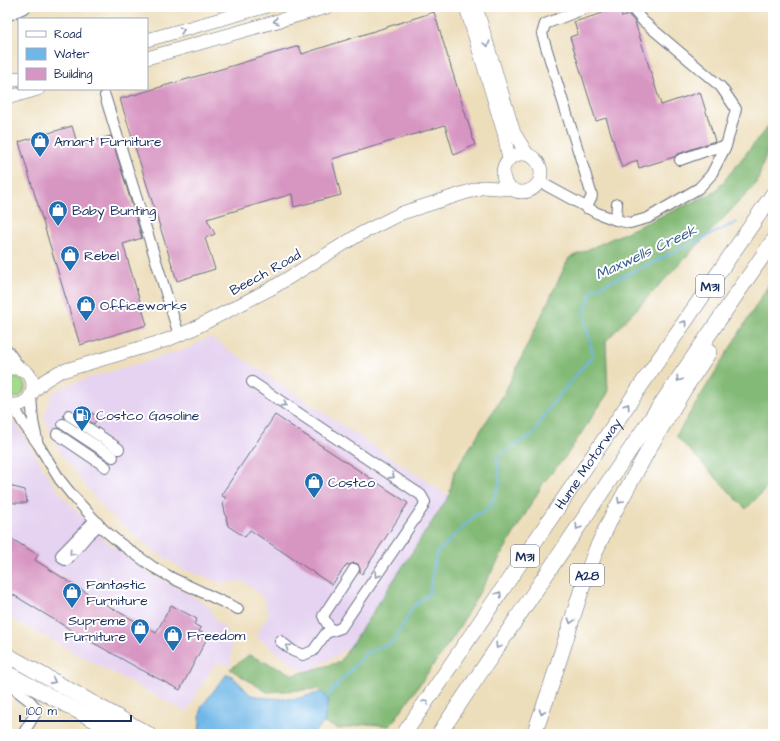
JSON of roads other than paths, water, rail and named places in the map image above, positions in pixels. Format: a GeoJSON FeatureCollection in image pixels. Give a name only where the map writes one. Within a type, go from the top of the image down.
{"type":"FeatureCollection","features":[{"type":"Feature","properties":{"kind":"highway","name":"Hume Motorway"},"geometry":{"type":"LineString","coordinates":[[404,734],[773,194]]}},
{"type":"Feature","properties":{"kind":"highway","name":"Hume Motorway"},"geometry":{"type":"LineString","coordinates":[[439,734],[642,432],[773,241]]}},
{"type":"Feature","properties":{"kind":"highway","name":"A28"},"geometry":{"type":"LineString","coordinates":[[534,734],[584,582],[596,550],[612,516],[687,385],[737,310],[764,254]]}},
{"type":"Feature","properties":{"kind":"highway"},"geometry":{"type":"LineString","coordinates":[[7,655],[31,670],[148,734]]}},
{"type":"Feature","properties":{"kind":"highway"},"geometry":{"type":"LineString","coordinates":[[10,680],[120,734]]}},
{"type":"Feature","properties":{"kind":"main road"},"geometry":{"type":"LineString","coordinates":[[148,40],[264,7]]}},
{"type":"Feature","properties":{"kind":"main road"},"geometry":{"type":"LineString","coordinates":[[148,58],[327,7]]}},
{"type":"Feature","properties":{"kind":"main road"},"geometry":{"type":"LineString","coordinates":[[466,7],[504,133],[506,164]]}},
{"type":"Feature","properties":{"kind":"main road"},"geometry":{"type":"LineString","coordinates":[[476,7],[514,133],[527,154],[537,160],[542,171],[540,182],[536,187],[524,193],[517,192],[507,185],[502,174],[506,164],[514,155],[527,154]]}},
{"type":"Feature","properties":{"kind":"main road"},"geometry":{"type":"LineString","coordinates":[[7,82],[18,78]]}},
{"type":"Feature","properties":{"kind":"main road"},"geometry":{"type":"LineString","coordinates":[[7,98],[35,90]]}},
{"type":"Feature","properties":{"kind":"main road","name":"Beech Road"},"geometry":{"type":"LineString","coordinates":[[482,187],[506,164]]}},
{"type":"Feature","properties":{"kind":"main road","name":"Beech Road"},"geometry":{"type":"LineString","coordinates":[[17,369],[42,373],[59,372],[167,340],[191,330],[272,288],[360,234],[402,213],[482,187],[511,189]]}},
{"type":"Feature","properties":{"kind":"main road"},"geometry":{"type":"LineString","coordinates":[[17,369],[31,377],[33,385],[32,394]]}},
{"type":"Feature","properties":{"kind":"main road","name":"Beech Road"},"geometry":{"type":"LineString","coordinates":[[10,405],[18,405],[23,403],[44,381],[59,372]]}},
{"type":"Feature","properties":{"kind":"street"},"geometry":{"type":"LineString","coordinates":[[7,16],[26,7]]}},
{"type":"Feature","properties":{"kind":"street"},"geometry":{"type":"LineString","coordinates":[[586,208],[592,196],[542,34],[545,24],[589,7]]}},
{"type":"Feature","properties":{"kind":"street"},"geometry":{"type":"LineString","coordinates":[[540,182],[596,213],[630,223],[648,218],[698,188],[711,175],[726,146],[736,109],[721,86],[643,21],[631,7]]}},
{"type":"Feature","properties":{"kind":"street"},"geometry":{"type":"LineString","coordinates":[[105,96],[179,335]]}},
{"type":"Feature","properties":{"kind":"street"},"geometry":{"type":"LineString","coordinates":[[680,160],[711,149],[726,146]]}},
{"type":"Feature","properties":{"kind":"street"},"geometry":{"type":"LineString","coordinates":[[616,220],[617,204]]}},
{"type":"Feature","properties":{"kind":"street"},"geometry":{"type":"LineString","coordinates":[[7,350],[17,369]]}},
{"type":"Feature","properties":{"kind":"street"},"geometry":{"type":"LineString","coordinates":[[252,382],[421,495],[425,502],[341,628],[326,633],[313,651],[303,655],[293,651],[280,641]]}},
{"type":"Feature","properties":{"kind":"street"},"geometry":{"type":"LineString","coordinates":[[32,394],[32,421],[38,444]]}},
{"type":"Feature","properties":{"kind":"street"},"geometry":{"type":"LineString","coordinates":[[10,405],[38,444],[60,480],[103,529],[120,544],[153,567],[174,579],[238,609]]}},
{"type":"Feature","properties":{"kind":"street"},"geometry":{"type":"LineString","coordinates":[[65,422],[114,455],[65,422]]}},
{"type":"Feature","properties":{"kind":"street"},"geometry":{"type":"LineString","coordinates":[[332,631],[322,616],[354,569]]}},
{"type":"Feature","properties":{"kind":"street"},"geometry":{"type":"LineString","coordinates":[[23,734],[35,714],[36,708],[10,680],[31,670]]}},
{"type":"Feature","properties":{"kind":"water"},"geometry":{"type":"Polygon","coordinates":[[[227,674],[232,676],[251,695],[267,698],[295,699],[322,692],[328,700],[324,723],[312,734],[199,734],[201,707],[227,674]]]}},
{"type":"Feature","properties":{"kind":"waterway","name":"Maxwells Creek"},"geometry":{"type":"LineString","coordinates":[[325,699],[366,653],[393,642],[413,607],[429,594],[436,554],[475,515],[489,509],[500,483],[497,457],[532,435],[551,405],[593,355],[584,314],[592,290],[737,222]]}},
{"type":"Feature","properties":{"kind":"place","name":"Amart Furniture"},"geometry":{"type":"Point","coordinates":[40,158]}},
{"type":"Feature","properties":{"kind":"place","name":"Baby Bunting"},"geometry":{"type":"Point","coordinates":[58,227]}},
{"type":"Feature","properties":{"kind":"place","name":"Rebel"},"geometry":{"type":"Point","coordinates":[70,272]}},
{"type":"Feature","properties":{"kind":"place","name":"Officeworks"},"geometry":{"type":"Point","coordinates":[86,322]}},
{"type":"Feature","properties":{"kind":"place","name":"Costco Gasoline"},"geometry":{"type":"Point","coordinates":[82,432]}},
{"type":"Feature","properties":{"kind":"place","name":"Costco"},"geometry":{"type":"Point","coordinates":[314,499]}},
{"type":"Feature","properties":{"kind":"place","name":"Fantastic Furniture"},"geometry":{"type":"Point","coordinates":[72,609]}},
{"type":"Feature","properties":{"kind":"place","name":"Supreme Furniture"},"geometry":{"type":"Point","coordinates":[140,645]}},
{"type":"Feature","properties":{"kind":"place","name":"Freedom"},"geometry":{"type":"Point","coordinates":[173,652]}}]}
